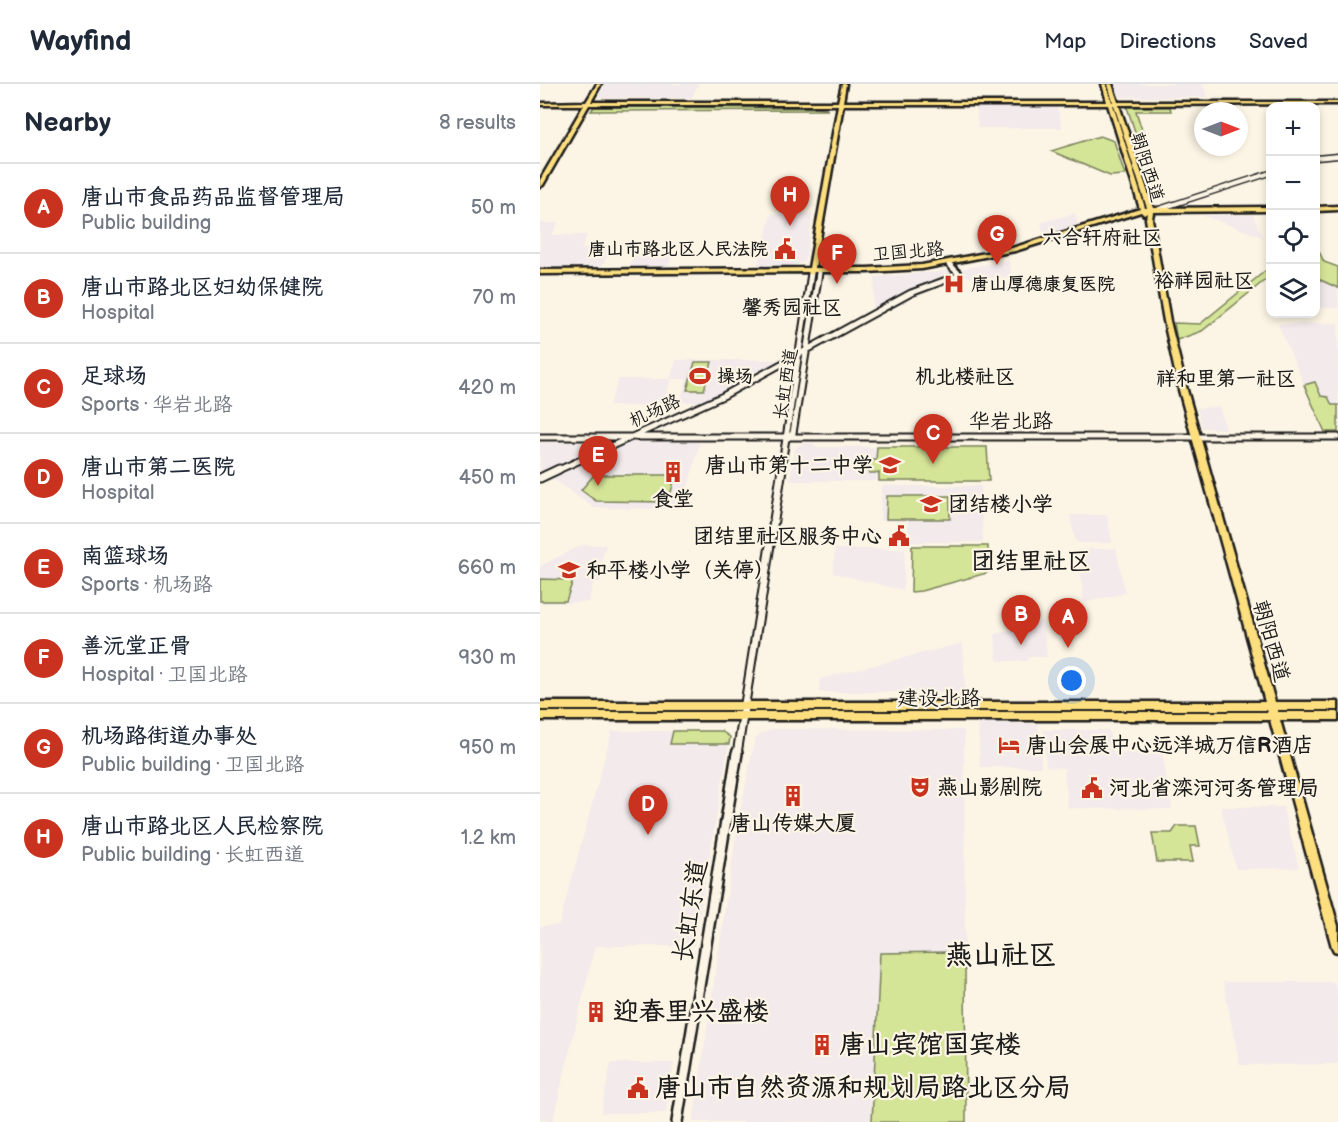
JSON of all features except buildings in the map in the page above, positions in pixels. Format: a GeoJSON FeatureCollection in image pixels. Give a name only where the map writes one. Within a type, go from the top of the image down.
{"type":"FeatureCollection","features":[{"type":"Feature","properties":{"kind":"main road"},"geometry":{"type":"LineString","coordinates":[[540,185],[595,84]]}},
{"type":"Feature","properties":{"kind":"main road"},"geometry":{"type":"LineString","coordinates":[[540,176],[599,84]]}},
{"type":"Feature","properties":{"kind":"main road","name":"长虹西道"},"geometry":{"type":"LineString","coordinates":[[815,271],[846,84]]}},
{"type":"Feature","properties":{"kind":"main road","name":"朝阳西道"},"geometry":{"type":"LineString","coordinates":[[1104,84],[1113,103],[1147,211],[1165,327],[1192,432],[1196,436],[1338,947]]}},
{"type":"Feature","properties":{"kind":"main road","name":"朝阳西道"},"geometry":{"type":"LineString","coordinates":[[1110,84],[1113,103]]}},
{"type":"Feature","properties":{"kind":"main road"},"geometry":{"type":"LineString","coordinates":[[540,103],[1338,101]]}},
{"type":"Feature","properties":{"kind":"main road","name":"卫国北路"},"geometry":{"type":"LineString","coordinates":[[540,273],[882,272],[951,265],[1015,253],[1159,209],[1266,210]]}},
{"type":"Feature","properties":{"kind":"main road","name":"卫国北路"},"geometry":{"type":"LineString","coordinates":[[1147,211],[1266,210]]}},
{"type":"Feature","properties":{"kind":"main road"},"geometry":{"type":"LineString","coordinates":[[1320,210],[1338,210]]}},
{"type":"Feature","properties":{"kind":"main road","name":"建设北路"},"geometry":{"type":"LineString","coordinates":[[540,706],[745,711],[1272,711],[1338,706]]}},
{"type":"Feature","properties":{"kind":"main road","name":"建设北路"},"geometry":{"type":"LineString","coordinates":[[540,716],[745,711]]}},
{"type":"Feature","properties":{"kind":"main road","name":"建设北路"},"geometry":{"type":"LineString","coordinates":[[1272,711],[1338,716]]}},
{"type":"Feature","properties":{"kind":"street"},"geometry":{"type":"LineString","coordinates":[[1320,158],[1338,156]]}},
{"type":"Feature","properties":{"kind":"street"},"geometry":{"type":"LineString","coordinates":[[1159,209],[1266,174]]}},
{"type":"Feature","properties":{"kind":"street","name":"机场路"},"geometry":{"type":"LineString","coordinates":[[540,478],[636,437],[734,391],[911,294],[957,276],[958,273],[951,265]]}},
{"type":"Feature","properties":{"kind":"street","name":"长虹西道"},"geometry":{"type":"LineString","coordinates":[[788,438],[793,433],[807,349],[815,271]]}},
{"type":"Feature","properties":{"kind":"street","name":"长虹西道"},"geometry":{"type":"LineString","coordinates":[[745,711],[788,438],[786,433],[815,271]]}},
{"type":"Feature","properties":{"kind":"street","name":"华岩北路"},"geometry":{"type":"LineString","coordinates":[[540,437],[1338,437]]}},
{"type":"Feature","properties":{"kind":"street","name":"长虹东道"},"geometry":{"type":"LineString","coordinates":[[677,1122],[745,711]]}},
{"type":"Feature","properties":{"kind":"shaded area"},"geometry":{"type":"Polygon","coordinates":[[[605,84],[698,84],[692,98],[600,98],[598,97],[605,84]]]}},
{"type":"Feature","properties":{"kind":"shaded area"},"geometry":{"type":"Polygon","coordinates":[[[1114,84],[1202,84],[1208,97],[1120,97],[1114,84]]]}},
{"type":"Feature","properties":{"kind":"shaded area"},"geometry":{"type":"Polygon","coordinates":[[[976,107],[1057,107],[1062,128],[978,128],[976,107]]]}},
{"type":"Feature","properties":{"kind":"shaded area"},"geometry":{"type":"Polygon","coordinates":[[[1075,213],[1078,225],[1044,235],[1041,223],[1075,213]]]}},
{"type":"Feature","properties":{"kind":"shaded area"},"geometry":{"type":"Polygon","coordinates":[[[771,214],[813,214],[805,261],[792,266],[758,266],[771,214]]]}},
{"type":"Feature","properties":{"kind":"shaded area"},"geometry":{"type":"Polygon","coordinates":[[[1202,215],[1253,215],[1263,237],[1202,215]]]}},
{"type":"Feature","properties":{"kind":"shaded area"},"geometry":{"type":"Polygon","coordinates":[[[540,223],[558,223],[552,235],[587,235],[581,249],[610,249],[602,267],[540,267],[540,223]]]}},
{"type":"Feature","properties":{"kind":"shaded area"},"geometry":{"type":"Polygon","coordinates":[[[672,254],[668,266],[629,267],[634,255],[672,254]]]}},
{"type":"Feature","properties":{"kind":"shaded area"},"geometry":{"type":"Polygon","coordinates":[[[1009,260],[1011,277],[970,278],[961,269],[1009,260]]]}},
{"type":"Feature","properties":{"kind":"shaded area"},"geometry":{"type":"Polygon","coordinates":[[[1320,260],[1338,267],[1338,308],[1320,308],[1320,260]]]}},
{"type":"Feature","properties":{"kind":"shaded area"},"geometry":{"type":"Polygon","coordinates":[[[951,271],[953,275],[927,284],[873,309],[875,277],[951,271]]]}},
{"type":"Feature","properties":{"kind":"shaded area"},"geometry":{"type":"Polygon","coordinates":[[[1338,323],[1338,432],[1325,432],[1278,324],[1338,323]]]}},
{"type":"Feature","properties":{"kind":"shaded area"},"geometry":{"type":"Polygon","coordinates":[[[676,360],[781,360],[744,382],[700,402],[680,402],[687,379],[671,379],[662,406],[609,406],[619,379],[670,379],[676,360]]]}},
{"type":"Feature","properties":{"kind":"shaded area"},"geometry":{"type":"Polygon","coordinates":[[[1219,407],[1226,429],[1202,428],[1197,408],[1219,407]]]}},
{"type":"Feature","properties":{"kind":"shaded area"},"geometry":{"type":"Polygon","coordinates":[[[609,442],[540,473],[540,443],[609,442]]]}},
{"type":"Feature","properties":{"kind":"shaded area"},"geometry":{"type":"Polygon","coordinates":[[[631,442],[700,442],[682,509],[594,508],[552,478],[631,442]]]}},
{"type":"Feature","properties":{"kind":"shaded area","name":"唐山市第十二中学"},"geometry":{"type":"Polygon","coordinates":[[[803,443],[814,443],[814,447],[987,447],[989,481],[790,481],[795,449],[803,443]]]}},
{"type":"Feature","properties":{"kind":"shaded area","name":"团结楼小学"},"geometry":{"type":"Polygon","coordinates":[[[882,486],[981,486],[983,542],[908,542],[908,521],[880,521],[882,486]]]}},
{"type":"Feature","properties":{"kind":"shaded area"},"geometry":{"type":"Polygon","coordinates":[[[1070,515],[1107,515],[1112,543],[1079,543],[1075,540],[1070,515]]]}},
{"type":"Feature","properties":{"kind":"shaded area","name":"和平楼小学（关停）"},"geometry":{"type":"Polygon","coordinates":[[[582,545],[606,545],[597,574],[602,574],[600,582],[594,582],[588,602],[540,603],[540,566],[582,545]]]}},
{"type":"Feature","properties":{"kind":"shaded area"},"geometry":{"type":"Polygon","coordinates":[[[1116,548],[1125,593],[1084,603],[1077,550],[1116,548]]]}},
{"type":"Feature","properties":{"kind":"shaded area"},"geometry":{"type":"Polygon","coordinates":[[[835,549],[905,549],[903,590],[833,573],[835,549]]]}},
{"type":"Feature","properties":{"kind":"shaded area"},"geometry":{"type":"Polygon","coordinates":[[[1043,621],[1047,657],[1028,657],[1027,661],[997,661],[995,634],[1043,621]]]}},
{"type":"Feature","properties":{"kind":"shaded area"},"geometry":{"type":"Polygon","coordinates":[[[963,643],[965,692],[819,692],[820,679],[963,643]]]}},
{"type":"Feature","properties":{"kind":"shaded area","name":"唐山会展中心远洋城万信R酒店"},"geometry":{"type":"Polygon","coordinates":[[[978,723],[1038,724],[1041,767],[980,767],[978,723]]]}},
{"type":"Feature","properties":{"kind":"shaded area"},"geometry":{"type":"Polygon","coordinates":[[[773,729],[964,730],[965,964],[951,953],[880,953],[872,1122],[693,1122],[738,823],[755,739],[762,733],[773,729]]]}},
{"type":"Feature","properties":{"kind":"shaded area","name":"河北省滦河河务管理局"},"geometry":{"type":"Polygon","coordinates":[[[1043,730],[1109,730],[1113,753],[1162,753],[1172,809],[1068,808],[1064,768],[1046,767],[1043,730]]]}},
{"type":"Feature","properties":{"kind":"shaded area"},"geometry":{"type":"Polygon","coordinates":[[[612,731],[721,731],[730,737],[694,946],[595,946],[553,1120],[540,1120],[540,926],[559,925],[612,731]]]}},
{"type":"Feature","properties":{"kind":"shaded area"},"geometry":{"type":"Polygon","coordinates":[[[1221,807],[1284,807],[1299,868],[1236,869],[1221,807]]]}},
{"type":"Feature","properties":{"kind":"shaded area"},"geometry":{"type":"Polygon","coordinates":[[[1223,982],[1334,982],[1338,997],[1338,1064],[1240,1065],[1223,982]]]}},
{"type":"Feature","properties":{"kind":"shaded area","name":"唐山市自然资源和规划局路北区分局"},"geometry":{"type":"Polygon","coordinates":[[[611,1063],[674,1063],[666,1113],[601,1113],[611,1063]]]}},
{"type":"Feature","properties":{"kind":"green space"},"geometry":{"type":"Polygon","coordinates":[[[594,107],[823,108],[828,110],[591,111],[594,107]]]}},
{"type":"Feature","properties":{"kind":"green space"},"geometry":{"type":"Polygon","coordinates":[[[1127,107],[1170,107],[1171,111],[1136,111],[1145,140],[1138,141],[1127,107]]]}},
{"type":"Feature","properties":{"kind":"green space"},"geometry":{"type":"Polygon","coordinates":[[[1100,136],[1114,141],[1125,175],[1110,176],[1051,151],[1100,136]]]}},
{"type":"Feature","properties":{"kind":"green space"},"geometry":{"type":"Polygon","coordinates":[[[1320,254],[1324,262],[1338,267],[1338,288],[1320,280],[1320,254]]]}},
{"type":"Feature","properties":{"kind":"green space"},"geometry":{"type":"Polygon","coordinates":[[[1266,270],[1266,279],[1202,331],[1177,340],[1174,323],[1200,324],[1266,270]]]}},
{"type":"Feature","properties":{"kind":"green space","name":"操场"},"geometry":{"type":"Polygon","coordinates":[[[695,362],[712,362],[704,390],[687,390],[695,362]]]}},
{"type":"Feature","properties":{"kind":"green space"},"geometry":{"type":"Polygon","coordinates":[[[1315,382],[1321,396],[1328,397],[1332,405],[1338,405],[1338,432],[1325,432],[1304,385],[1315,382]]]}},
{"type":"Feature","properties":{"kind":"green space"},"geometry":{"type":"Polygon","coordinates":[[[877,447],[987,447],[989,481],[879,481],[879,473],[869,473],[870,460],[876,460],[877,447]]]}},
{"type":"Feature","properties":{"kind":"green space"},"geometry":{"type":"Polygon","coordinates":[[[594,475],[676,475],[668,502],[596,501],[581,490],[594,475]]]}},
{"type":"Feature","properties":{"kind":"green space"},"geometry":{"type":"Polygon","coordinates":[[[887,496],[950,496],[950,519],[886,519],[887,496]]]}},
{"type":"Feature","properties":{"kind":"green space"},"geometry":{"type":"Polygon","coordinates":[[[912,546],[988,546],[987,573],[911,592],[912,546]]]}},
{"type":"Feature","properties":{"kind":"green space"},"geometry":{"type":"Polygon","coordinates":[[[540,579],[573,580],[566,601],[540,601],[540,579]]]}},
{"type":"Feature","properties":{"kind":"green space"},"geometry":{"type":"Polygon","coordinates":[[[673,731],[721,731],[730,737],[729,744],[670,744],[673,731]]]}},
{"type":"Feature","properties":{"kind":"green space"},"geometry":{"type":"Polygon","coordinates":[[[1177,826],[1196,826],[1200,846],[1190,846],[1193,862],[1157,862],[1152,833],[1172,833],[1177,826]]]}},
{"type":"Feature","properties":{"kind":"green space"},"geometry":{"type":"Polygon","coordinates":[[[951,952],[965,964],[966,1122],[872,1122],[880,953],[951,952]]]}},
{"type":"Feature","properties":{"kind":"place","name":"唐山市路北区人民检察院"},"geometry":{"type":"Point","coordinates":[790,226]}},
{"type":"Feature","properties":{"kind":"place","name":"唐山市路北区人民法院"},"geometry":{"type":"Point","coordinates":[785,249]}},
{"type":"Feature","properties":{"kind":"place","name":"机场路街道办事处"},"geometry":{"type":"Point","coordinates":[997,265]}},
{"type":"Feature","properties":{"kind":"place","name":"善沅堂正骨"},"geometry":{"type":"Point","coordinates":[837,284]}},
{"type":"Feature","properties":{"kind":"place","name":"唐山厚德康复医院"},"geometry":{"type":"Point","coordinates":[954,284]}},
{"type":"Feature","properties":{"kind":"place","name":"操场"},"geometry":{"type":"Point","coordinates":[700,376]}},
{"type":"Feature","properties":{"kind":"place","name":"足球场"},"geometry":{"type":"Point","coordinates":[933,464]}},
{"type":"Feature","properties":{"kind":"place","name":"唐山市第十二中学"},"geometry":{"type":"Point","coordinates":[890,465]}},
{"type":"Feature","properties":{"kind":"place","name":"食堂"},"geometry":{"type":"Point","coordinates":[673,472]}},
{"type":"Feature","properties":{"kind":"place","name":"南篮球场"},"geometry":{"type":"Point","coordinates":[598,486]}},
{"type":"Feature","properties":{"kind":"place","name":"团结楼小学"},"geometry":{"type":"Point","coordinates":[931,504]}},
{"type":"Feature","properties":{"kind":"place","name":"团结里社区服务中心"},"geometry":{"type":"Point","coordinates":[899,536]}},
{"type":"Feature","properties":{"kind":"place","name":"和平楼小学（关停）"},"geometry":{"type":"Point","coordinates":[569,570]}},
{"type":"Feature","properties":{"kind":"place","name":"唐山市路北区妇幼保健院"},"geometry":{"type":"Point","coordinates":[1021,645]}},
{"type":"Feature","properties":{"kind":"place","name":"唐山市食品药品监督管理局"},"geometry":{"type":"Point","coordinates":[1068,648]}},
{"type":"Feature","properties":{"kind":"place","name":"唐山会展中心远洋城万信R酒店"},"geometry":{"type":"Point","coordinates":[1009,745]}},
{"type":"Feature","properties":{"kind":"place","name":"燕山影剧院"},"geometry":{"type":"Point","coordinates":[920,787]}},
{"type":"Feature","properties":{"kind":"place","name":"河北省滦河河务管理局"},"geometry":{"type":"Point","coordinates":[1092,788]}},
{"type":"Feature","properties":{"kind":"place","name":"唐山传媒大厦"},"geometry":{"type":"Point","coordinates":[793,796]}},
{"type":"Feature","properties":{"kind":"place","name":"唐山市第二医院"},"geometry":{"type":"Point","coordinates":[648,835]}},
{"type":"Feature","properties":{"kind":"place","name":"迎春里兴盛楼"},"geometry":{"type":"Point","coordinates":[596,1012]}},
{"type":"Feature","properties":{"kind":"place","name":"唐山宾馆国宾楼"},"geometry":{"type":"Point","coordinates":[822,1045]}},
{"type":"Feature","properties":{"kind":"place","name":"唐山市自然资源和规划局路北区分局"},"geometry":{"type":"Point","coordinates":[638,1088]}},
{"type":"Feature","properties":{"kind":"district","name":"六合轩府社区"},"geometry":{"type":"Point","coordinates":[1102,238]}},
{"type":"Feature","properties":{"kind":"district","name":"裕祥园社区"},"geometry":{"type":"Point","coordinates":[1204,281]}},
{"type":"Feature","properties":{"kind":"district","name":"馨秀园社区"},"geometry":{"type":"Point","coordinates":[792,308]}},
{"type":"Feature","properties":{"kind":"district","name":"机北楼社区"},"geometry":{"type":"Point","coordinates":[965,377]}},
{"type":"Feature","properties":{"kind":"district","name":"祥和里第一社区"},"geometry":{"type":"Point","coordinates":[1226,379]}},
{"type":"Feature","properties":{"kind":"district","name":"团结里社区"},"geometry":{"type":"Point","coordinates":[1031,561]}},
{"type":"Feature","properties":{"kind":"district","name":"燕山社区"},"geometry":{"type":"Point","coordinates":[1001,955]}}]}
